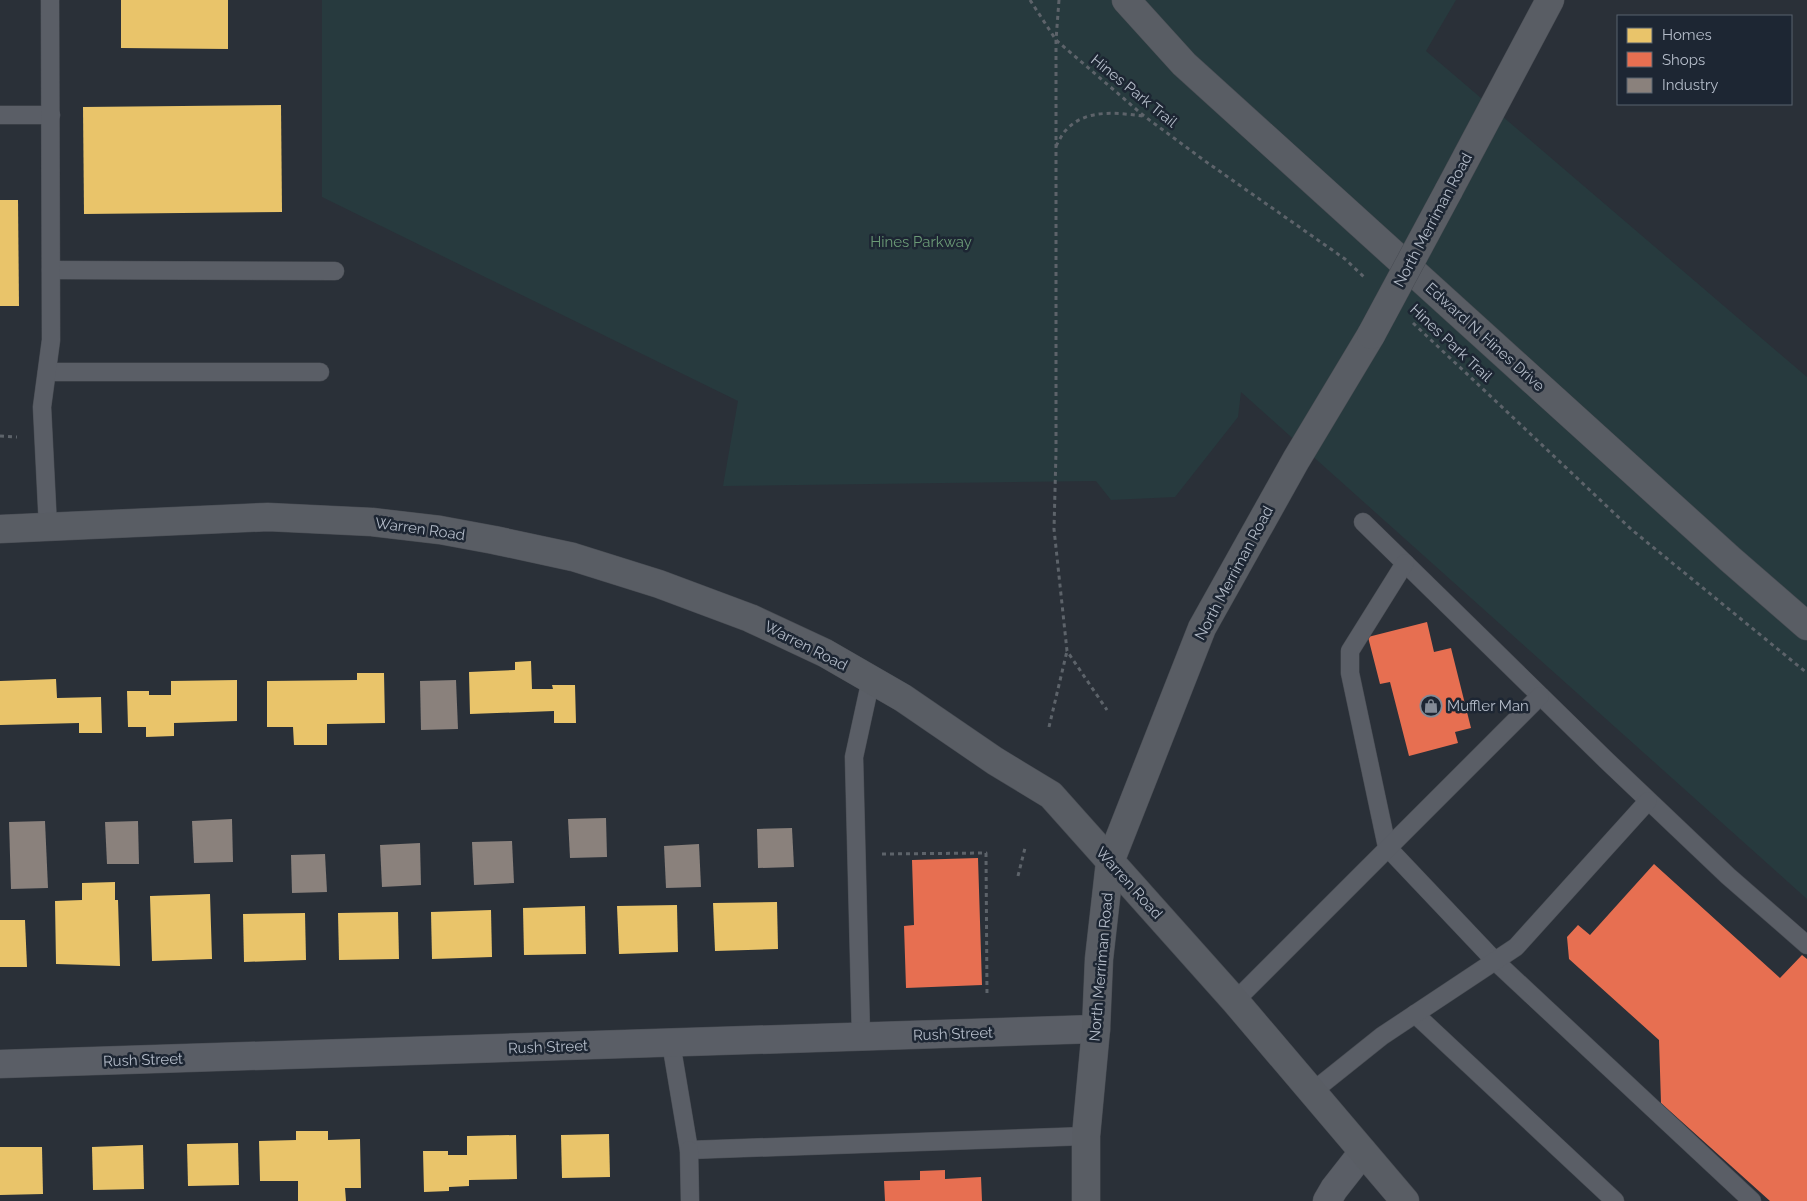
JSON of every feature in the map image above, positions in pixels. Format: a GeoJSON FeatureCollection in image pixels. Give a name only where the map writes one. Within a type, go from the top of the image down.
{"type":"FeatureCollection","features":[{"type":"Feature","properties":{"kind":"main road","name":"Edward N. Hines Drive"},"geometry":{"type":"LineString","coordinates":[[1126,0],[1184,64],[1807,626]]}},
{"type":"Feature","properties":{"kind":"main road","name":"North Merriman Road"},"geometry":{"type":"LineString","coordinates":[[1086,1201],[1086,1136],[1096,1029],[1099,959],[1110,862],[1202,628],[1296,460],[1370,335],[1550,0]]}},
{"type":"Feature","properties":{"kind":"main road","name":"Warren Road"},"geometry":{"type":"LineString","coordinates":[[0,529],[268,517],[372,522],[440,530],[573,558],[659,584],[750,618],[825,653],[903,698],[994,761],[1050,795],[1234,1001],[1405,1201]]}},
{"type":"Feature","properties":{"kind":"street","name":"Rush Street"},"geometry":{"type":"LineString","coordinates":[[0,1064],[1096,1029]]}},
{"type":"Feature","properties":{"kind":"street"},"geometry":{"type":"LineString","coordinates":[[1327,1201],[1362,1152]]}},
{"type":"Feature","properties":{"kind":"lane"},"geometry":{"type":"LineString","coordinates":[[48,527],[42,407],[51,340],[50,0]]}},
{"type":"Feature","properties":{"kind":"lane"},"geometry":{"type":"LineString","coordinates":[[0,115],[50,115]]}},
{"type":"Feature","properties":{"kind":"lane"},"geometry":{"type":"LineString","coordinates":[[51,270],[335,271]]}},
{"type":"Feature","properties":{"kind":"lane"},"geometry":{"type":"LineString","coordinates":[[47,372],[320,372]]}},
{"type":"Feature","properties":{"kind":"lane"},"geometry":{"type":"LineString","coordinates":[[1362,522],[1648,801],[1728,876],[1807,946]]}},
{"type":"Feature","properties":{"kind":"lane"},"geometry":{"type":"LineString","coordinates":[[1405,563],[1350,651],[1350,673],[1387,848],[1495,961],[1752,1201]]}},
{"type":"Feature","properties":{"kind":"lane"},"geometry":{"type":"LineString","coordinates":[[861,1036],[854,757],[871,680]]}},
{"type":"Feature","properties":{"kind":"lane"},"geometry":{"type":"LineString","coordinates":[[1234,1001],[1540,696]]}},
{"type":"Feature","properties":{"kind":"lane"},"geometry":{"type":"LineString","coordinates":[[1312,1092],[1382,1036],[1516,947],[1648,801]]}},
{"type":"Feature","properties":{"kind":"lane"},"geometry":{"type":"LineString","coordinates":[[1415,1014],[1615,1201]]}},
{"type":"Feature","properties":{"kind":"lane"},"geometry":{"type":"LineString","coordinates":[[671,1043],[689,1150],[690,1201]]}},
{"type":"Feature","properties":{"kind":"lane"},"geometry":{"type":"LineString","coordinates":[[689,1150],[1086,1136]]}},
{"type":"Feature","properties":{"kind":"path","name":"Hines Park Trail"},"geometry":{"type":"LineString","coordinates":[[1030,0],[1056,40],[1144,116],[1345,259],[1367,279]]}},
{"type":"Feature","properties":{"kind":"path"},"geometry":{"type":"LineString","coordinates":[[1049,727],[1067,650],[1054,529],[1057,210],[1056,40],[1059,0]]}},
{"type":"Feature","properties":{"kind":"path"},"geometry":{"type":"LineString","coordinates":[[1056,148],[1066,130],[1086,116],[1116,113],[1144,116]]}},
{"type":"Feature","properties":{"kind":"path","name":"Hines Park Trail"},"geometry":{"type":"LineString","coordinates":[[1410,320],[1632,530],[1807,673]]}},
{"type":"Feature","properties":{"kind":"path"},"geometry":{"type":"LineString","coordinates":[[1067,650],[1106,710]]}},
{"type":"Feature","properties":{"kind":"path"},"geometry":{"type":"LineString","coordinates":[[1018,876],[1025,848]]}},
{"type":"Feature","properties":{"kind":"path"},"geometry":{"type":"LineString","coordinates":[[856,854],[986,853],[987,995]]}},
{"type":"Feature","properties":{"kind":"green space","name":"Hines Parkway"},"geometry":{"type":"Polygon","coordinates":[[[322,0],[1456,0],[1426,51],[1807,377],[1807,899],[1241,392],[1238,417],[1175,497],[1111,500],[1096,481],[723,486],[738,401],[322,197],[322,0]]]}},
{"type":"Feature","properties":{"kind":"building: Homes"},"geometry":{"type":"Polygon","coordinates":[[[121,0],[228,0],[228,49],[121,48],[121,0]]]}},
{"type":"Feature","properties":{"kind":"building: Homes"},"geometry":{"type":"Polygon","coordinates":[[[281,105],[282,212],[84,214],[83,107],[281,105]]]}},
{"type":"Feature","properties":{"kind":"building: Homes"},"geometry":{"type":"Polygon","coordinates":[[[0,200],[18,200],[19,306],[0,306],[0,200]]]}},
{"type":"Feature","properties":{"kind":"building: Homes"},"geometry":{"type":"Polygon","coordinates":[[[531,661],[532,689],[553,689],[552,685],[575,685],[576,723],[554,723],[554,711],[470,714],[469,672],[515,670],[515,662],[531,661]]]}},
{"type":"Feature","properties":{"kind":"building: Homes"},"geometry":{"type":"Polygon","coordinates":[[[357,673],[384,673],[385,723],[327,724],[327,745],[294,745],[293,727],[267,727],[267,681],[357,680],[357,673]]]}},
{"type":"Feature","properties":{"kind":"building: Homes"},"geometry":{"type":"Polygon","coordinates":[[[56,679],[57,698],[101,697],[102,733],[79,733],[79,723],[0,725],[0,681],[56,679]]]}},
{"type":"Feature","properties":{"kind":"building: Homes"},"geometry":{"type":"Polygon","coordinates":[[[237,680],[237,721],[174,723],[174,736],[146,737],[146,727],[128,727],[127,691],[149,691],[149,695],[171,695],[171,681],[237,680]]]}},
{"type":"Feature","properties":{"kind":"building: Homes"},"geometry":{"type":"Polygon","coordinates":[[[115,882],[115,900],[118,900],[120,966],[56,964],[55,901],[82,900],[82,883],[115,882]]]}},
{"type":"Feature","properties":{"kind":"building: Homes"},"geometry":{"type":"Polygon","coordinates":[[[210,894],[212,959],[152,961],[150,896],[210,894]]]}},
{"type":"Feature","properties":{"kind":"building: Homes"},"geometry":{"type":"Polygon","coordinates":[[[777,902],[778,949],[715,951],[713,903],[777,902]]]}},
{"type":"Feature","properties":{"kind":"building: Homes"},"geometry":{"type":"Polygon","coordinates":[[[677,905],[678,952],[619,954],[617,906],[677,905]]]}},
{"type":"Feature","properties":{"kind":"building: Homes"},"geometry":{"type":"Polygon","coordinates":[[[585,906],[586,954],[524,955],[523,908],[585,906]]]}},
{"type":"Feature","properties":{"kind":"building: Homes"},"geometry":{"type":"Polygon","coordinates":[[[491,910],[492,957],[432,959],[431,912],[491,910]]]}},
{"type":"Feature","properties":{"kind":"building: Homes"},"geometry":{"type":"Polygon","coordinates":[[[398,912],[399,959],[339,960],[338,913],[398,912]]]}},
{"type":"Feature","properties":{"kind":"building: Homes"},"geometry":{"type":"Polygon","coordinates":[[[305,913],[306,960],[244,962],[243,914],[305,913]]]}},
{"type":"Feature","properties":{"kind":"building: Homes"},"geometry":{"type":"Polygon","coordinates":[[[0,920],[25,920],[27,967],[0,967],[0,920]]]}},
{"type":"Feature","properties":{"kind":"building: Homes"},"geometry":{"type":"Polygon","coordinates":[[[296,1131],[328,1131],[328,1140],[360,1139],[361,1188],[345,1188],[346,1201],[298,1201],[298,1181],[260,1181],[259,1141],[296,1140],[296,1131]]]}},
{"type":"Feature","properties":{"kind":"building: Homes"},"geometry":{"type":"Polygon","coordinates":[[[609,1134],[610,1177],[562,1178],[561,1135],[609,1134]]]}},
{"type":"Feature","properties":{"kind":"building: Homes"},"geometry":{"type":"Polygon","coordinates":[[[516,1135],[517,1179],[469,1180],[469,1186],[449,1187],[449,1191],[424,1192],[423,1151],[448,1151],[448,1155],[467,1155],[467,1136],[516,1135]]]}},
{"type":"Feature","properties":{"kind":"building: Homes"},"geometry":{"type":"Polygon","coordinates":[[[238,1143],[239,1185],[188,1186],[187,1144],[238,1143]]]}},
{"type":"Feature","properties":{"kind":"building: Homes"},"geometry":{"type":"Polygon","coordinates":[[[143,1145],[144,1189],[93,1190],[92,1147],[143,1145]]]}},
{"type":"Feature","properties":{"kind":"building: Homes"},"geometry":{"type":"Polygon","coordinates":[[[0,1147],[42,1147],[43,1194],[0,1195],[0,1147]]]}},
{"type":"Feature","properties":{"kind":"building: Shops","name":"Muffler Man"},"geometry":{"type":"Polygon","coordinates":[[[1427,622],[1434,652],[1451,648],[1471,728],[1455,732],[1458,743],[1409,756],[1390,682],[1380,684],[1368,637],[1427,622]]]}},
{"type":"Feature","properties":{"kind":"building: Shops"},"geometry":{"type":"Polygon","coordinates":[[[978,858],[982,985],[906,988],[904,926],[914,925],[912,860],[978,858]]]}},
{"type":"Feature","properties":{"kind":"building: Shops"},"geometry":{"type":"Polygon","coordinates":[[[1654,864],[1780,978],[1802,955],[1807,959],[1807,1201],[1770,1201],[1661,1103],[1659,1040],[1569,959],[1567,937],[1578,925],[1590,935],[1654,864]]]}},
{"type":"Feature","properties":{"kind":"building: Shops"},"geometry":{"type":"Polygon","coordinates":[[[945,1170],[945,1179],[981,1177],[982,1201],[885,1201],[884,1181],[920,1180],[920,1171],[945,1170]]]}},
{"type":"Feature","properties":{"kind":"building: Industry"},"geometry":{"type":"Polygon","coordinates":[[[456,680],[458,729],[421,730],[420,681],[456,680]]]}},
{"type":"Feature","properties":{"kind":"building: Industry"},"geometry":{"type":"Polygon","coordinates":[[[606,818],[607,857],[570,858],[568,819],[606,818]]]}},
{"type":"Feature","properties":{"kind":"building: Industry"},"geometry":{"type":"Polygon","coordinates":[[[232,819],[233,862],[194,863],[192,821],[232,819]]]}},
{"type":"Feature","properties":{"kind":"building: Industry"},"geometry":{"type":"Polygon","coordinates":[[[45,821],[48,888],[11,889],[9,822],[45,821]]]}},
{"type":"Feature","properties":{"kind":"building: Industry"},"geometry":{"type":"Polygon","coordinates":[[[138,821],[139,864],[107,864],[105,822],[138,821]]]}},
{"type":"Feature","properties":{"kind":"building: Industry"},"geometry":{"type":"Polygon","coordinates":[[[792,828],[794,867],[758,868],[757,829],[792,828]]]}},
{"type":"Feature","properties":{"kind":"building: Industry"},"geometry":{"type":"Polygon","coordinates":[[[512,841],[514,883],[474,885],[472,842],[512,841]]]}},
{"type":"Feature","properties":{"kind":"building: Industry"},"geometry":{"type":"Polygon","coordinates":[[[420,843],[421,885],[382,887],[380,845],[420,843]]]}},
{"type":"Feature","properties":{"kind":"building: Industry"},"geometry":{"type":"Polygon","coordinates":[[[699,844],[701,887],[666,888],[664,846],[699,844]]]}},
{"type":"Feature","properties":{"kind":"building: Industry"},"geometry":{"type":"Polygon","coordinates":[[[325,854],[327,892],[292,893],[291,855],[325,854]]]}},
{"type":"Feature","properties":{"kind":"place","name":"Muffler Man"},"geometry":{"type":"Point","coordinates":[1431,706]}}]}
